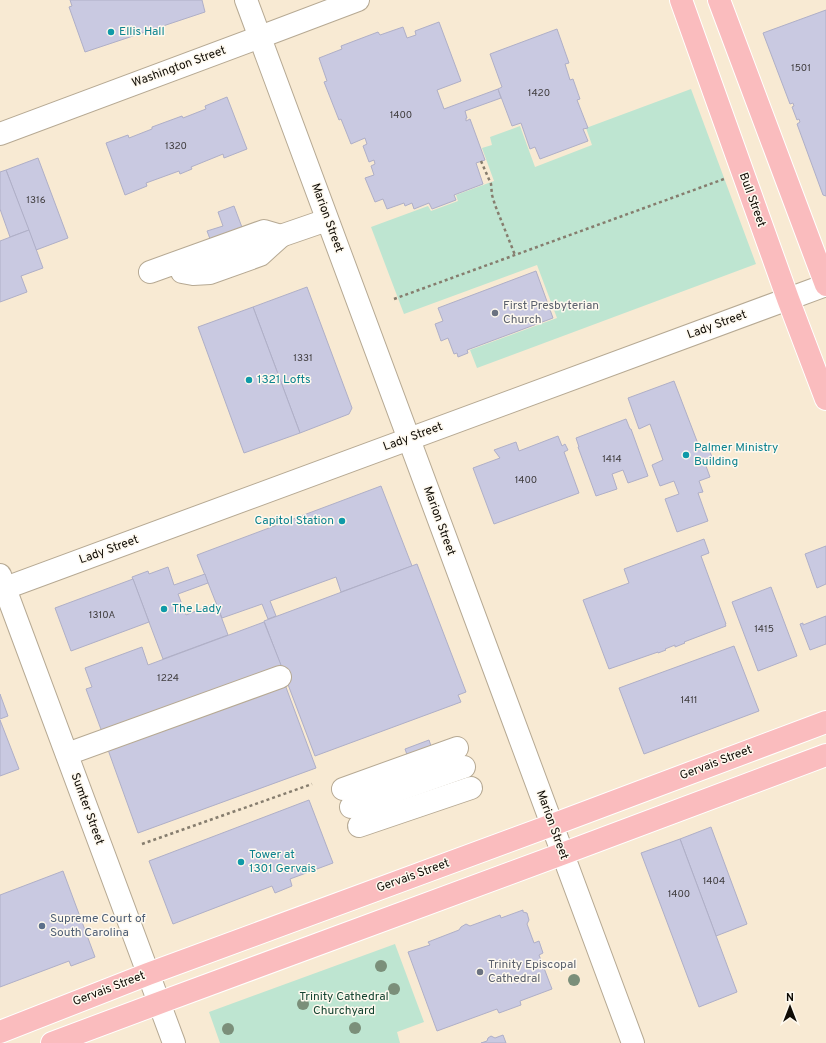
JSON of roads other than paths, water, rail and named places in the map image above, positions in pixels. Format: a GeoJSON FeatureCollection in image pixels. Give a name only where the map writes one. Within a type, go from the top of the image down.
{"type":"FeatureCollection","features":[{"type":"Feature","properties":{"kind":"main road","name":"Bull Street"},"geometry":{"type":"LineString","coordinates":[[681,0],[788,299],[826,399]]}},
{"type":"Feature","properties":{"kind":"main road"},"geometry":{"type":"LineString","coordinates":[[719,0],[826,285]]}},
{"type":"Feature","properties":{"kind":"main road","name":"Gervais Street"},"geometry":{"type":"LineString","coordinates":[[0,1032],[148,974],[826,722]]}},
{"type":"Feature","properties":{"kind":"main road"},"geometry":{"type":"LineString","coordinates":[[52,1043],[562,854],[826,754]]}},
{"type":"Feature","properties":{"kind":"street","name":"Marion Street"},"geometry":{"type":"LineString","coordinates":[[246,0],[632,1043]]}},
{"type":"Feature","properties":{"kind":"street","name":"Washington Street"},"geometry":{"type":"LineString","coordinates":[[0,134],[358,0]]}},
{"type":"Feature","properties":{"kind":"street"},"geometry":{"type":"LineString","coordinates":[[272,234],[182,272],[150,273],[272,234],[327,220]]}},
{"type":"Feature","properties":{"kind":"street","name":"Lady Street"},"geometry":{"type":"LineString","coordinates":[[2,584],[409,439],[826,285]]}},
{"type":"Feature","properties":{"kind":"street","name":"Sumter Street"},"geometry":{"type":"LineString","coordinates":[[2,584],[67,754],[174,1043]]}},
{"type":"Feature","properties":{"kind":"street"},"geometry":{"type":"LineString","coordinates":[[67,754],[280,676]]}},
{"type":"Feature","properties":{"kind":"street"},"geometry":{"type":"LineString","coordinates":[[465,771],[352,810],[465,771]]}},
{"type":"Feature","properties":{"kind":"place","name":"Ellis Hall"},"geometry":{"type":"Point","coordinates":[111,32]}},
{"type":"Feature","properties":{"kind":"place","name":"First Presbyterian Church"},"geometry":{"type":"Point","coordinates":[495,313]}},
{"type":"Feature","properties":{"kind":"place","name":"1321 Lofts"},"geometry":{"type":"Point","coordinates":[249,380]}},
{"type":"Feature","properties":{"kind":"place","name":"Palmer Ministry Building"},"geometry":{"type":"Point","coordinates":[686,455]}},
{"type":"Feature","properties":{"kind":"place","name":"Capitol Station"},"geometry":{"type":"Point","coordinates":[342,521]}},
{"type":"Feature","properties":{"kind":"place","name":"The Lady"},"geometry":{"type":"Point","coordinates":[164,609]}},
{"type":"Feature","properties":{"kind":"place","name":"Tower at 1301 Gervais"},"geometry":{"type":"Point","coordinates":[241,862]}},
{"type":"Feature","properties":{"kind":"place","name":"Supreme Court of South Carolina"},"geometry":{"type":"Point","coordinates":[42,926]}},
{"type":"Feature","properties":{"kind":"place","name":"Trinity Episcopal Cathedral"},"geometry":{"type":"Point","coordinates":[480,972]}},
{"type":"Feature","properties":{"kind":"park label","name":"Trinity Cathedral Churchyard"},"geometry":{"type":"Point","coordinates":[344,1004]}}]}
